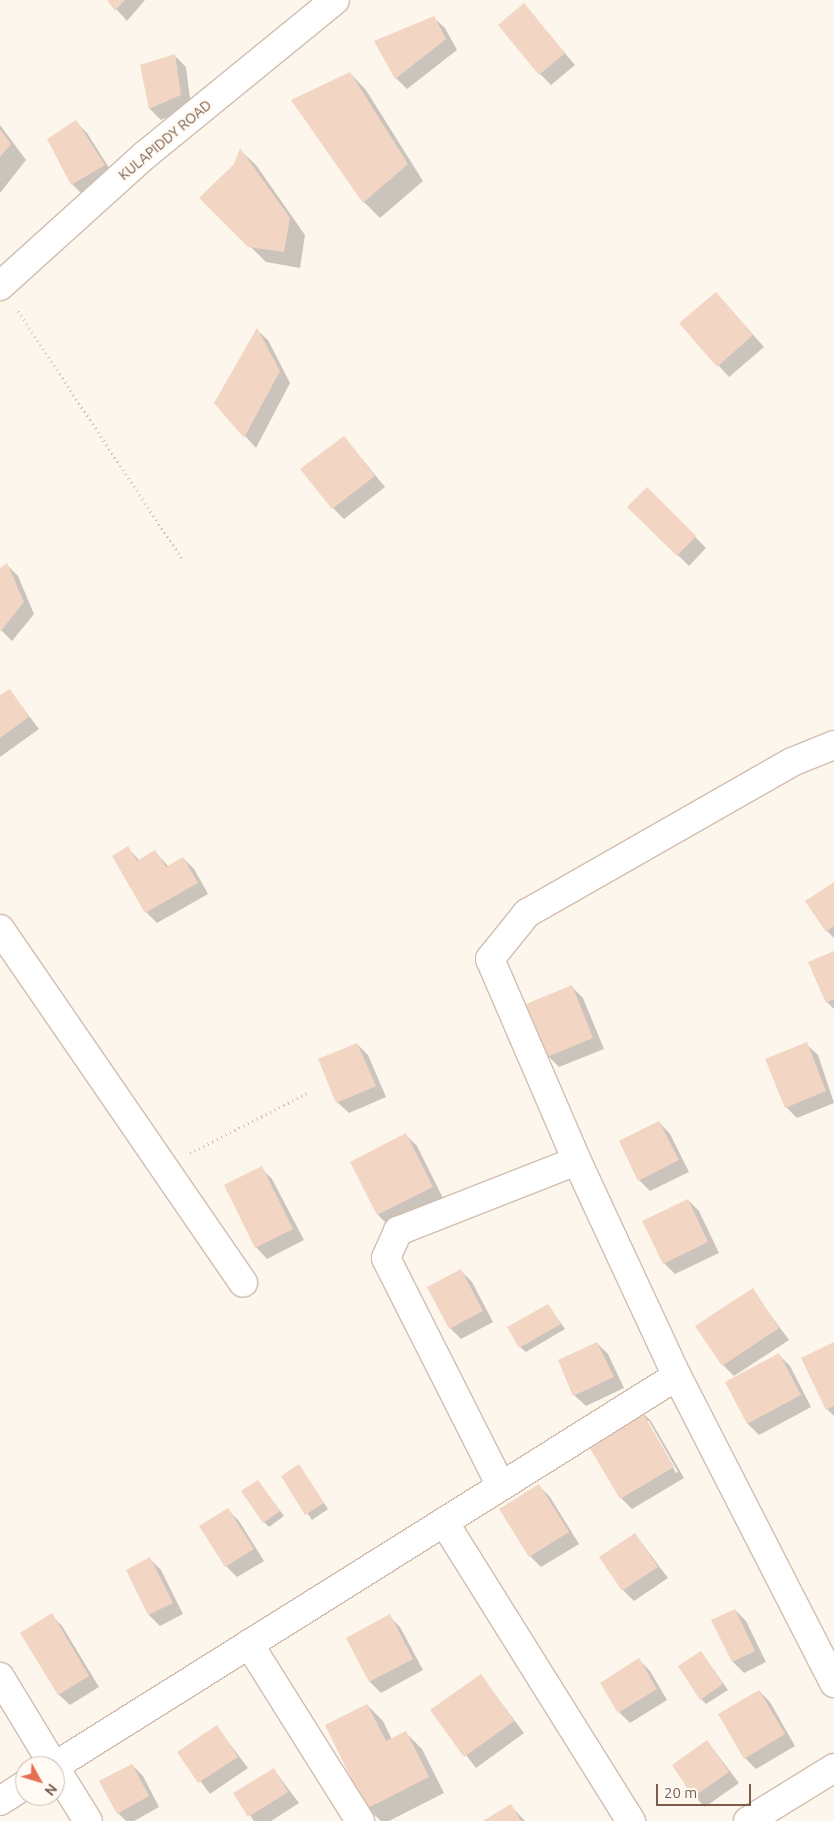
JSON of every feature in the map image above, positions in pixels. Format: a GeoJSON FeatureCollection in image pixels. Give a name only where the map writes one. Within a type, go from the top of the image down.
{"type":"FeatureCollection","features":[{"type":"Feature","properties":{"kind":"street","name":"KULAPIDDY ROAD"},"geometry":{"type":"LineString","coordinates":[[0,286],[145,155],[335,0]]}},
{"type":"Feature","properties":{"kind":"street"},"geometry":{"type":"LineString","coordinates":[[834,745],[792,762],[528,913],[490,959],[576,1161],[676,1376],[834,1683]]}},
{"type":"Feature","properties":{"kind":"street"},"geometry":{"type":"LineString","coordinates":[[0,929],[243,1283]]}},
{"type":"Feature","properties":{"kind":"street"},"geometry":{"type":"LineString","coordinates":[[501,1486],[386,1258],[398,1231],[576,1161]]}},
{"type":"Feature","properties":{"kind":"street"},"geometry":{"type":"LineString","coordinates":[[65,1761],[676,1376]]}},
{"type":"Feature","properties":{"kind":"street"},"geometry":{"type":"LineString","coordinates":[[444,1522],[631,1821]]}},
{"type":"Feature","properties":{"kind":"street"},"geometry":{"type":"LineString","coordinates":[[249,1644],[360,1821]]}},
{"type":"Feature","properties":{"kind":"street"},"geometry":{"type":"LineString","coordinates":[[0,1677],[48,1756]]}},
{"type":"Feature","properties":{"kind":"street"},"geometry":{"type":"LineString","coordinates":[[748,1821],[834,1768]]}},
{"type":"Feature","properties":{"kind":"street"},"geometry":{"type":"LineString","coordinates":[[65,1783],[88,1821]]}},
{"type":"Feature","properties":{"kind":"street"},"geometry":{"type":"LineString","coordinates":[[0,1801],[15,1791]]}},
{"type":"Feature","properties":{"kind":"path"},"geometry":{"type":"LineString","coordinates":[[0,286],[183,560]]}},
{"type":"Feature","properties":{"kind":"path"},"geometry":{"type":"LineString","coordinates":[[163,1167],[307,1093]]}},
{"type":"Feature","properties":{"kind":"building"},"geometry":{"type":"Polygon","coordinates":[[[107,0],[125,0],[115,11],[107,0]]]}},
{"type":"Feature","properties":{"kind":"building"},"geometry":{"type":"Polygon","coordinates":[[[524,3],[565,53],[539,75],[498,25],[524,3]]]}},
{"type":"Feature","properties":{"kind":"building"},"geometry":{"type":"Polygon","coordinates":[[[434,16],[446,39],[395,79],[374,41],[434,16]]]}},
{"type":"Feature","properties":{"kind":"building"},"geometry":{"type":"Polygon","coordinates":[[[175,54],[181,95],[149,109],[140,65],[175,54]]]}},
{"type":"Feature","properties":{"kind":"building"},"geometry":{"type":"Polygon","coordinates":[[[350,72],[408,164],[363,203],[291,100],[350,72]]]}},
{"type":"Feature","properties":{"kind":"building"},"geometry":{"type":"Polygon","coordinates":[[[76,120],[105,165],[71,185],[47,139],[76,120]]]}},
{"type":"Feature","properties":{"kind":"building"},"geometry":{"type":"Polygon","coordinates":[[[0,129],[11,144],[0,157],[0,129]]]}},
{"type":"Feature","properties":{"kind":"building"},"geometry":{"type":"Polygon","coordinates":[[[240,148],[290,218],[284,252],[248,247],[199,198],[234,164],[240,148]]]}},
{"type":"Feature","properties":{"kind":"building"},"geometry":{"type":"Polygon","coordinates":[[[716,292],[753,335],[717,367],[679,323],[716,292]]]}},
{"type":"Feature","properties":{"kind":"building"},"geometry":{"type":"Polygon","coordinates":[[[257,328],[280,371],[244,438],[214,403],[257,328]]]}},
{"type":"Feature","properties":{"kind":"building"},"geometry":{"type":"Polygon","coordinates":[[[344,436],[375,476],[332,509],[300,469],[344,436]]]}},
{"type":"Feature","properties":{"kind":"building"},"geometry":{"type":"Polygon","coordinates":[[[647,487],[696,536],[677,556],[627,507],[647,487]]]}},
{"type":"Feature","properties":{"kind":"building"},"geometry":{"type":"Polygon","coordinates":[[[7,563],[24,602],[0,632],[0,568],[7,563]]]}},
{"type":"Feature","properties":{"kind":"building"},"geometry":{"type":"Polygon","coordinates":[[[10,689],[29,717],[0,738],[0,695],[10,689]]]}},
{"type":"Feature","properties":{"kind":"building"},"geometry":{"type":"Polygon","coordinates":[[[128,846],[137,861],[155,850],[166,867],[183,857],[198,883],[145,913],[112,856],[128,846]]]}},
{"type":"Feature","properties":{"kind":"building"},"geometry":{"type":"Polygon","coordinates":[[[834,882],[834,926],[826,932],[805,901],[834,882]]]}},
{"type":"Feature","properties":{"kind":"building"},"geometry":{"type":"Polygon","coordinates":[[[834,951],[834,999],[826,1003],[808,962],[834,951]]]}},
{"type":"Feature","properties":{"kind":"building"},"geometry":{"type":"Polygon","coordinates":[[[572,985],[593,1038],[547,1057],[526,1004],[572,985]]]}},
{"type":"Feature","properties":{"kind":"building"},"geometry":{"type":"Polygon","coordinates":[[[807,1042],[826,1091],[785,1108],[765,1059],[807,1042]]]}},
{"type":"Feature","properties":{"kind":"building"},"geometry":{"type":"Polygon","coordinates":[[[357,1043],[376,1086],[336,1103],[318,1059],[357,1043]]]}},
{"type":"Feature","properties":{"kind":"building"},"geometry":{"type":"Polygon","coordinates":[[[659,1121],[679,1160],[638,1181],[619,1141],[659,1121]]]}},
{"type":"Feature","properties":{"kind":"building"},"geometry":{"type":"Polygon","coordinates":[[[406,1133],[433,1187],[377,1215],[350,1162],[406,1133]]]}},
{"type":"Feature","properties":{"kind":"building"},"geometry":{"type":"Polygon","coordinates":[[[262,1166],[293,1229],[255,1248],[224,1185],[262,1166]]]}},
{"type":"Feature","properties":{"kind":"building"},"geometry":{"type":"Polygon","coordinates":[[[688,1199],[708,1242],[663,1264],[642,1221],[688,1199]]]}},
{"type":"Feature","properties":{"kind":"building"},"geometry":{"type":"Polygon","coordinates":[[[461,1269],[483,1311],[449,1329],[427,1287],[461,1269]]]}},
{"type":"Feature","properties":{"kind":"building"},"geometry":{"type":"Polygon","coordinates":[[[753,1288],[779,1328],[722,1366],[695,1326],[753,1288]]]}},
{"type":"Feature","properties":{"kind":"building"},"geometry":{"type":"Polygon","coordinates":[[[548,1304],[561,1324],[519,1348],[507,1327],[548,1304]]]}},
{"type":"Feature","properties":{"kind":"building"},"geometry":{"type":"Polygon","coordinates":[[[597,1342],[614,1377],[573,1396],[558,1360],[597,1342]]]}},
{"type":"Feature","properties":{"kind":"building"},"geometry":{"type":"Polygon","coordinates":[[[834,1342],[834,1406],[826,1410],[801,1358],[834,1342]]]}},
{"type":"Feature","properties":{"kind":"building"},"geometry":{"type":"Polygon","coordinates":[[[779,1353],[801,1395],[747,1424],[725,1382],[779,1353]]]}},
{"type":"Feature","properties":{"kind":"building"},"geometry":{"type":"Polygon","coordinates":[[[640,1408],[674,1467],[620,1499],[585,1440],[640,1408]]]}},
{"type":"Feature","properties":{"kind":"building"},"geometry":{"type":"Polygon","coordinates":[[[299,1464],[324,1503],[305,1515],[281,1476],[299,1464]]]}},
{"type":"Feature","properties":{"kind":"building"},"geometry":{"type":"Polygon","coordinates":[[[258,1480],[280,1511],[263,1523],[241,1491],[258,1480]]]}},
{"type":"Feature","properties":{"kind":"building"},"geometry":{"type":"Polygon","coordinates":[[[539,1484],[569,1532],[529,1557],[499,1509],[539,1484]]]}},
{"type":"Feature","properties":{"kind":"building"},"geometry":{"type":"Polygon","coordinates":[[[228,1508],[254,1549],[225,1567],[199,1526],[228,1508]]]}},
{"type":"Feature","properties":{"kind":"building"},"geometry":{"type":"Polygon","coordinates":[[[635,1533],[658,1567],[622,1591],[599,1557],[635,1533]]]}},
{"type":"Feature","properties":{"kind":"building"},"geometry":{"type":"Polygon","coordinates":[[[150,1557],[173,1603],[148,1615],[126,1570],[150,1557]]]}},
{"type":"Feature","properties":{"kind":"building"},"geometry":{"type":"Polygon","coordinates":[[[735,1609],[755,1651],[732,1662],[711,1620],[735,1609]]]}},
{"type":"Feature","properties":{"kind":"building"},"geometry":{"type":"Polygon","coordinates":[[[52,1613],[89,1676],[58,1695],[20,1633],[52,1613]]]}},
{"type":"Feature","properties":{"kind":"building"},"geometry":{"type":"Polygon","coordinates":[[[390,1614],[413,1659],[369,1682],[346,1638],[390,1614]]]}},
{"type":"Feature","properties":{"kind":"building"},"geometry":{"type":"Polygon","coordinates":[[[701,1651],[723,1684],[700,1700],[678,1666],[701,1651]]]}},
{"type":"Feature","properties":{"kind":"building"},"geometry":{"type":"Polygon","coordinates":[[[639,1658],[657,1689],[618,1713],[600,1683],[639,1658]]]}},
{"type":"Feature","properties":{"kind":"building"},"geometry":{"type":"Polygon","coordinates":[[[481,1674],[514,1721],[464,1757],[430,1710],[481,1674]]]}},
{"type":"Feature","properties":{"kind":"building"},"geometry":{"type":"Polygon","coordinates":[[[759,1690],[785,1734],[744,1759],[718,1714],[759,1690]]]}},
{"type":"Feature","properties":{"kind":"building"},"geometry":{"type":"Polygon","coordinates":[[[367,1704],[386,1741],[406,1731],[429,1777],[366,1809],[325,1725],[367,1704]]]}},
{"type":"Feature","properties":{"kind":"building"},"geometry":{"type":"Polygon","coordinates":[[[217,1725],[238,1757],[198,1783],[177,1752],[217,1725]]]}},
{"type":"Feature","properties":{"kind":"building"},"geometry":{"type":"Polygon","coordinates":[[[707,1740],[729,1772],[693,1797],[672,1765],[707,1740]]]}},
{"type":"Feature","properties":{"kind":"building"},"geometry":{"type":"Polygon","coordinates":[[[132,1764],[149,1796],[117,1814],[99,1781],[132,1764]]]}},
{"type":"Feature","properties":{"kind":"building"},"geometry":{"type":"Polygon","coordinates":[[[274,1768],[288,1792],[248,1817],[233,1793],[274,1768]]]}},
{"type":"Feature","properties":{"kind":"building"},"geometry":{"type":"Polygon","coordinates":[[[511,1804],[521,1821],[483,1821],[511,1804]]]}}]}
